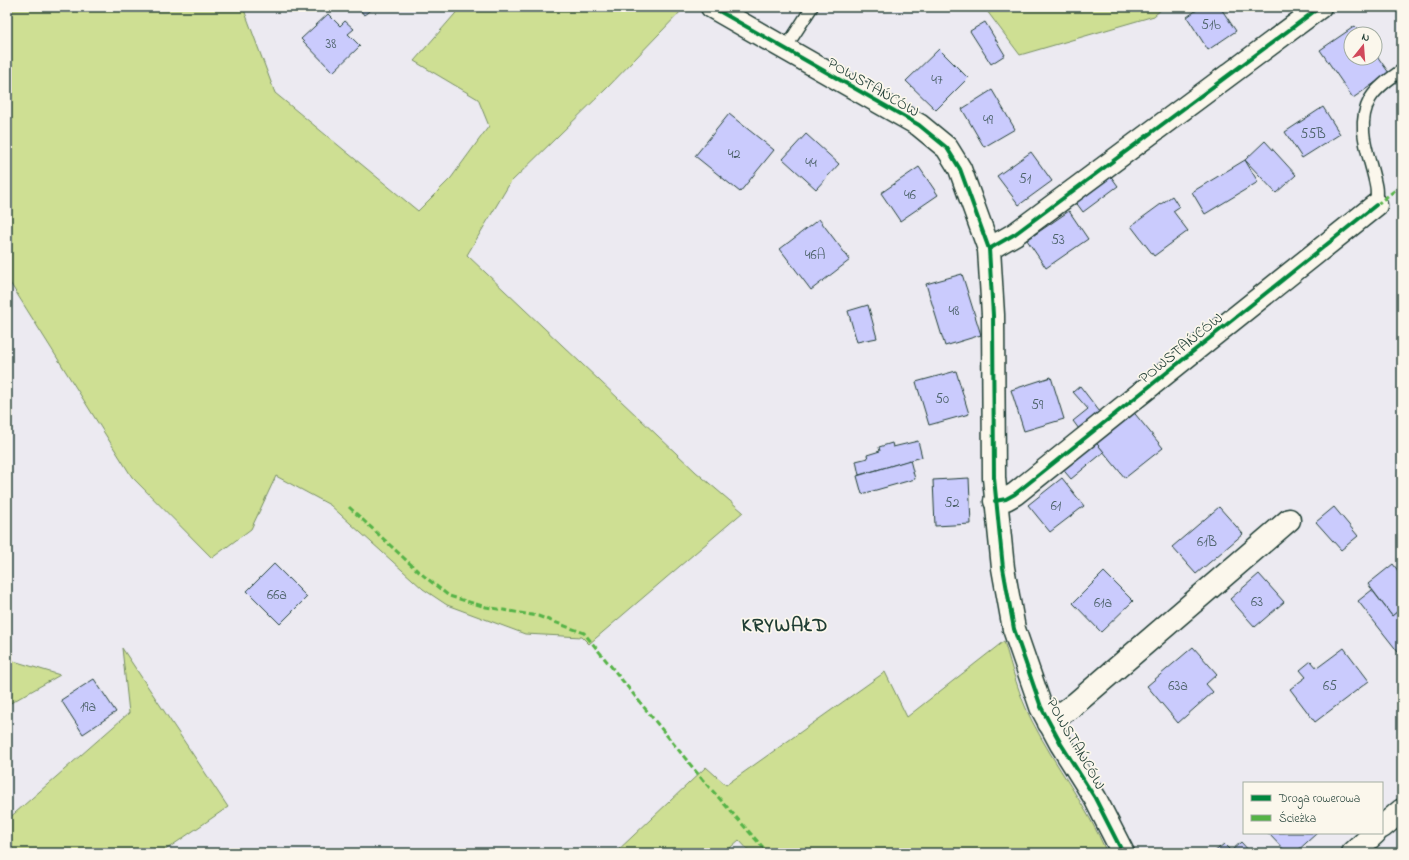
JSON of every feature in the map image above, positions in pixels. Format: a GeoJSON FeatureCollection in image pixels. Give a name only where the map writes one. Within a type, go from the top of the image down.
{"type":"FeatureCollection","features":[{"type":"Feature","properties":{"kind":"street","name":"POWSTAŃCÓW"},"geometry":{"type":"LineString","coordinates":[[712,7],[903,115],[940,141],[954,157],[960,168],[989,250],[994,315],[992,432],[995,501],[1003,568],[1014,629],[1034,690],[1049,723],[1098,804],[1123,853]]}},
{"type":"Feature","properties":{"kind":"street"},"geometry":{"type":"LineString","coordinates":[[989,250],[1015,234],[1320,7]]}},
{"type":"Feature","properties":{"kind":"street","name":"POWSTAŃCÓW"},"geometry":{"type":"LineString","coordinates":[[995,501],[1006,499],[1015,494],[1376,205]]}},
{"type":"Feature","properties":{"kind":"street","name":"POWSTAŃCÓW"},"geometry":{"type":"LineString","coordinates":[[1049,723],[1075,704],[1289,520]]}},
{"type":"Feature","properties":{"kind":"street"},"geometry":{"type":"LineString","coordinates":[[1383,826],[1402,810]]}},
{"type":"Feature","properties":{"kind":"street"},"geometry":{"type":"LineString","coordinates":[[1353,853],[1375,834]]}},
{"type":"Feature","properties":{"kind":"lane"},"geometry":{"type":"LineString","coordinates":[[785,49],[812,7]]}},
{"type":"Feature","properties":{"kind":"lane"},"geometry":{"type":"LineString","coordinates":[[1376,205],[1376,188],[1364,139],[1365,111],[1370,98],[1379,88],[1402,70]]}},
{"type":"Feature","properties":{"kind":"green space"},"geometry":{"type":"Polygon","coordinates":[[[7,7],[243,7],[275,93],[418,211],[451,178],[489,126],[478,99],[414,61],[461,7],[685,7],[607,88],[510,183],[467,255],[696,472],[743,512],[589,644],[582,637],[525,634],[447,605],[423,589],[330,505],[276,476],[251,529],[212,558],[132,477],[7,278],[7,7]]]}},
{"type":"Feature","properties":{"kind":"green space"},"geometry":{"type":"Polygon","coordinates":[[[984,7],[1164,7],[1154,16],[1020,55],[984,7]]]}},
{"type":"Feature","properties":{"kind":"green space"},"geometry":{"type":"Polygon","coordinates":[[[1004,641],[1027,711],[1041,738],[1081,802],[1107,853],[751,853],[739,840],[724,853],[615,853],[706,767],[726,785],[885,672],[907,717],[1004,641]]]}},
{"type":"Feature","properties":{"kind":"green space"},"geometry":{"type":"Polygon","coordinates":[[[122,648],[228,807],[161,853],[7,853],[7,820],[129,713],[122,648]]]}},
{"type":"Feature","properties":{"kind":"green space"},"geometry":{"type":"Polygon","coordinates":[[[7,659],[60,675],[7,705],[7,659]]]}},
{"type":"Feature","properties":{"kind":"building"},"geometry":{"type":"Polygon","coordinates":[[[358,7],[375,7],[364,15],[358,7]]]}},
{"type":"Feature","properties":{"kind":"building"},"geometry":{"type":"Polygon","coordinates":[[[1201,7],[1220,7],[1236,31],[1208,50],[1187,17],[1201,7]]]}},
{"type":"Feature","properties":{"kind":"building"},"geometry":{"type":"Polygon","coordinates":[[[328,14],[340,26],[345,21],[354,29],[348,34],[360,46],[333,72],[301,39],[328,14]]]}},
{"type":"Feature","properties":{"kind":"building"},"geometry":{"type":"Polygon","coordinates":[[[985,22],[1005,55],[991,64],[970,31],[985,22]]]}},
{"type":"Feature","properties":{"kind":"building"},"geometry":{"type":"Polygon","coordinates":[[[1343,34],[1343,66],[1383,66],[1383,64],[1389,73],[1353,98],[1320,50],[1343,34]]]}},
{"type":"Feature","properties":{"kind":"building"},"geometry":{"type":"Polygon","coordinates":[[[939,49],[968,78],[936,110],[906,81],[939,49]]]}},
{"type":"Feature","properties":{"kind":"building"},"geometry":{"type":"Polygon","coordinates":[[[992,90],[1015,129],[984,147],[962,109],[992,90]]]}},
{"type":"Feature","properties":{"kind":"building"},"geometry":{"type":"Polygon","coordinates":[[[1323,107],[1340,134],[1302,158],[1285,132],[1323,107]]]}},
{"type":"Feature","properties":{"kind":"building"},"geometry":{"type":"Polygon","coordinates":[[[729,114],[774,150],[740,192],[695,156],[729,114]]]}},
{"type":"Feature","properties":{"kind":"building"},"geometry":{"type":"Polygon","coordinates":[[[806,134],[839,164],[816,189],[783,159],[806,134]]]}},
{"type":"Feature","properties":{"kind":"building"},"geometry":{"type":"Polygon","coordinates":[[[1265,141],[1296,175],[1276,193],[1245,160],[1265,141]]]}},
{"type":"Feature","properties":{"kind":"building"},"geometry":{"type":"Polygon","coordinates":[[[1031,152],[1052,181],[1019,205],[997,176],[1031,152]]]}},
{"type":"Feature","properties":{"kind":"building"},"geometry":{"type":"Polygon","coordinates":[[[1245,160],[1258,182],[1205,214],[1192,192],[1245,160]]]}},
{"type":"Feature","properties":{"kind":"building"},"geometry":{"type":"Polygon","coordinates":[[[919,167],[938,195],[900,221],[881,193],[919,167]]]}},
{"type":"Feature","properties":{"kind":"building"},"geometry":{"type":"Polygon","coordinates":[[[1107,171],[1118,186],[1083,212],[1072,197],[1107,171]]]}},
{"type":"Feature","properties":{"kind":"building"},"geometry":{"type":"Polygon","coordinates":[[[1172,196],[1179,207],[1173,211],[1188,231],[1154,256],[1131,226],[1172,196]]]}},
{"type":"Feature","properties":{"kind":"building"},"geometry":{"type":"Polygon","coordinates":[[[1069,211],[1088,239],[1046,268],[1027,240],[1069,211]]]}},
{"type":"Feature","properties":{"kind":"building"},"geometry":{"type":"Polygon","coordinates":[[[819,219],[850,260],[811,290],[780,249],[819,219]]]}},
{"type":"Feature","properties":{"kind":"building"},"geometry":{"type":"Polygon","coordinates":[[[962,274],[981,335],[945,346],[926,284],[962,274]]]}},
{"type":"Feature","properties":{"kind":"building"},"geometry":{"type":"Polygon","coordinates":[[[868,305],[877,338],[857,342],[848,311],[868,305]]]}},
{"type":"Feature","properties":{"kind":"building"},"geometry":{"type":"Polygon","coordinates":[[[956,371],[969,414],[929,425],[916,382],[956,371]]]}},
{"type":"Feature","properties":{"kind":"building"},"geometry":{"type":"Polygon","coordinates":[[[1051,377],[1064,419],[1024,431],[1011,390],[1051,377]]]}},
{"type":"Feature","properties":{"kind":"building"},"geometry":{"type":"Polygon","coordinates":[[[1080,386],[1103,416],[1082,433],[1073,421],[1088,409],[1073,392],[1080,386]]]}},
{"type":"Feature","properties":{"kind":"building"},"geometry":{"type":"Polygon","coordinates":[[[1131,409],[1163,448],[1125,478],[1093,439],[1131,409]]]}},
{"type":"Feature","properties":{"kind":"building"},"geometry":{"type":"Polygon","coordinates":[[[1093,439],[1104,452],[1071,479],[1060,466],[1093,439]]]}},
{"type":"Feature","properties":{"kind":"building"},"geometry":{"type":"Polygon","coordinates":[[[918,441],[922,457],[859,475],[856,461],[868,458],[867,455],[880,451],[879,447],[892,443],[893,447],[918,441]]]}},
{"type":"Feature","properties":{"kind":"building"},"geometry":{"type":"Polygon","coordinates":[[[910,460],[915,479],[862,494],[857,476],[910,460]]]}},
{"type":"Feature","properties":{"kind":"building"},"geometry":{"type":"Polygon","coordinates":[[[969,478],[971,524],[935,526],[933,480],[969,478]]]}},
{"type":"Feature","properties":{"kind":"building"},"geometry":{"type":"Polygon","coordinates":[[[1062,478],[1084,506],[1050,532],[1028,505],[1062,478]]]}},
{"type":"Feature","properties":{"kind":"building"},"geometry":{"type":"Polygon","coordinates":[[[1219,507],[1243,534],[1196,574],[1172,547],[1219,507]]]}},
{"type":"Feature","properties":{"kind":"building"},"geometry":{"type":"Polygon","coordinates":[[[1334,507],[1358,536],[1341,550],[1316,522],[1334,507]]]}},
{"type":"Feature","properties":{"kind":"building"},"geometry":{"type":"Polygon","coordinates":[[[274,564],[307,597],[280,624],[247,591],[274,564]]]}},
{"type":"Feature","properties":{"kind":"building"},"geometry":{"type":"Polygon","coordinates":[[[1393,564],[1402,576],[1402,608],[1392,616],[1368,584],[1393,564]]]}},
{"type":"Feature","properties":{"kind":"building"},"geometry":{"type":"Polygon","coordinates":[[[1104,572],[1133,601],[1101,632],[1073,603],[1104,572]]]}},
{"type":"Feature","properties":{"kind":"building"},"geometry":{"type":"Polygon","coordinates":[[[1259,574],[1284,602],[1255,627],[1230,599],[1259,574]]]}},
{"type":"Feature","properties":{"kind":"building"},"geometry":{"type":"Polygon","coordinates":[[[1372,590],[1392,616],[1398,611],[1402,616],[1402,657],[1358,601],[1372,590]]]}},
{"type":"Feature","properties":{"kind":"building"},"geometry":{"type":"Polygon","coordinates":[[[1193,647],[1217,674],[1206,684],[1213,692],[1178,723],[1147,686],[1193,647]]]}},
{"type":"Feature","properties":{"kind":"building"},"geometry":{"type":"Polygon","coordinates":[[[1344,648],[1369,681],[1315,722],[1290,689],[1306,677],[1300,670],[1311,661],[1317,668],[1344,648]]]}},
{"type":"Feature","properties":{"kind":"building"},"geometry":{"type":"Polygon","coordinates":[[[94,679],[116,712],[83,734],[61,700],[94,679]]]}},
{"type":"Feature","properties":{"kind":"building"},"geometry":{"type":"Polygon","coordinates":[[[1269,834],[1316,834],[1295,853],[1287,853],[1269,834]]]}},
{"type":"Feature","properties":{"kind":"building"},"geometry":{"type":"Polygon","coordinates":[[[1241,842],[1251,853],[1213,853],[1224,844],[1231,851],[1241,842]]]}},
{"type":"Feature","properties":{"kind":"marked path"},"geometry":{"type":"LineString","coordinates":[[1376,205],[1402,185]]}},
{"type":"Feature","properties":{"kind":"marked path"},"geometry":{"type":"LineString","coordinates":[[349,507],[419,572],[449,596],[486,607],[538,616],[584,633],[702,779],[768,853]]}},
{"type":"Feature","properties":{"kind":"cycle path"},"geometry":{"type":"LineString","coordinates":[[712,7],[919,125],[947,148],[960,169],[989,249],[993,315],[994,478],[1003,568],[1014,629],[1041,707],[1061,744],[1095,798],[1123,853]]}},
{"type":"Feature","properties":{"kind":"cycle path"},"geometry":{"type":"LineString","coordinates":[[989,249],[1015,234],[1320,7]]}},
{"type":"Feature","properties":{"kind":"cycle path"},"geometry":{"type":"LineString","coordinates":[[995,501],[1006,499],[1015,494],[1376,205]]}},
{"type":"Feature","properties":{"kind":"district","name":"KRYWAŁD"},"geometry":{"type":"Point","coordinates":[785,624]}}]}
